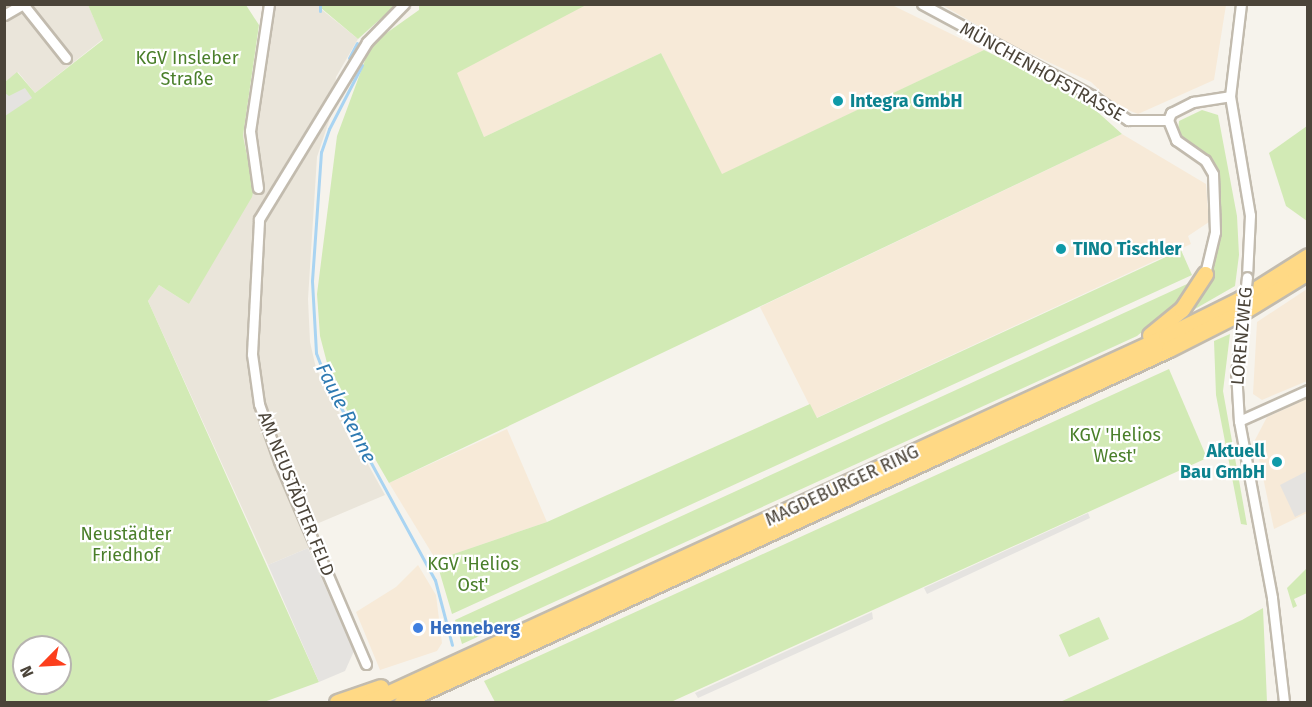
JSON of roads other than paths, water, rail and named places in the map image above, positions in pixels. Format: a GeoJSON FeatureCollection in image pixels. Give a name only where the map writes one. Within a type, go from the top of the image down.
{"type":"FeatureCollection","features":[{"type":"Feature","properties":{"kind":"highway","name":"MAGDEBURGER RING"},"geometry":{"type":"LineString","coordinates":[[402,702],[446,675],[1086,374],[1233,302],[1308,256]]}},
{"type":"Feature","properties":{"kind":"highway","name":"MAGDEBURGER RING"},"geometry":{"type":"LineString","coordinates":[[369,702],[446,675],[1169,349],[1230,319],[1308,272]]}},
{"type":"Feature","properties":{"kind":"highway"},"geometry":{"type":"LineString","coordinates":[[1086,374],[1093,362],[1169,322],[1205,274]]}},
{"type":"Feature","properties":{"kind":"highway"},"geometry":{"type":"LineString","coordinates":[[337,702],[432,667],[446,675],[437,695],[421,702]]}},
{"type":"Feature","properties":{"kind":"street"},"geometry":{"type":"LineString","coordinates":[[4,15],[23,4],[66,58]]}},
{"type":"Feature","properties":{"kind":"street"},"geometry":{"type":"LineString","coordinates":[[258,188],[250,131],[269,4]]}},
{"type":"Feature","properties":{"kind":"street","name":"AM NEUSTÄDTER FELD"},"geometry":{"type":"LineString","coordinates":[[366,664],[279,461],[259,404],[252,354],[259,219],[367,42],[404,4]]}},
{"type":"Feature","properties":{"kind":"street","name":"MÜNCHENHOFSTRASSE"},"geometry":{"type":"LineString","coordinates":[[922,4],[1091,95],[1117,116],[1131,121],[1167,120]]}},
{"type":"Feature","properties":{"kind":"street","name":"LORENZWEG"},"geometry":{"type":"LineString","coordinates":[[1241,4],[1230,96],[1250,215],[1247,277],[1236,371],[1239,421],[1274,607],[1284,702]]}},
{"type":"Feature","properties":{"kind":"street"},"geometry":{"type":"LineString","coordinates":[[1205,274],[1215,232],[1212,169],[1176,140],[1167,120],[1173,112],[1193,102],[1230,96]]}},
{"type":"Feature","properties":{"kind":"street"},"geometry":{"type":"LineString","coordinates":[[1239,421],[1308,390]]}},
{"type":"Feature","properties":{"kind":"waterway","name":"Faule Renne"},"geometry":{"type":"LineString","coordinates":[[320,4],[320,11]]}},
{"type":"Feature","properties":{"kind":"waterway","name":"Faule Renne"},"geometry":{"type":"LineString","coordinates":[[349,58],[357,43]]}},
{"type":"Feature","properties":{"kind":"waterway","name":"Faule Renne"},"geometry":{"type":"LineString","coordinates":[[362,65],[329,129],[321,152],[312,281],[316,353],[328,384],[435,580],[452,645]]}},
{"type":"Feature","properties":{"kind":"place","name":"Integra GmbH"},"geometry":{"type":"Point","coordinates":[838,101]}},
{"type":"Feature","properties":{"kind":"place","name":"TINO Tischler"},"geometry":{"type":"Point","coordinates":[1061,249]}},
{"type":"Feature","properties":{"kind":"place","name":"Aktuell Bau GmbH"},"geometry":{"type":"Point","coordinates":[1277,462]}},
{"type":"Feature","properties":{"kind":"place","name":"Henneberg"},"geometry":{"type":"Point","coordinates":[418,628]}},
{"type":"Feature","properties":{"kind":"park label","name":"KGV Insleber Straße"},"geometry":{"type":"Point","coordinates":[187,69]}},
{"type":"Feature","properties":{"kind":"park label","name":"KGV 'Helios West'"},"geometry":{"type":"Point","coordinates":[1115,446]}},
{"type":"Feature","properties":{"kind":"park label","name":"Neustädter Friedhof"},"geometry":{"type":"Point","coordinates":[126,545]}},
{"type":"Feature","properties":{"kind":"park label","name":"KGV 'Helios Ost'"},"geometry":{"type":"Point","coordinates":[473,575]}}]}
